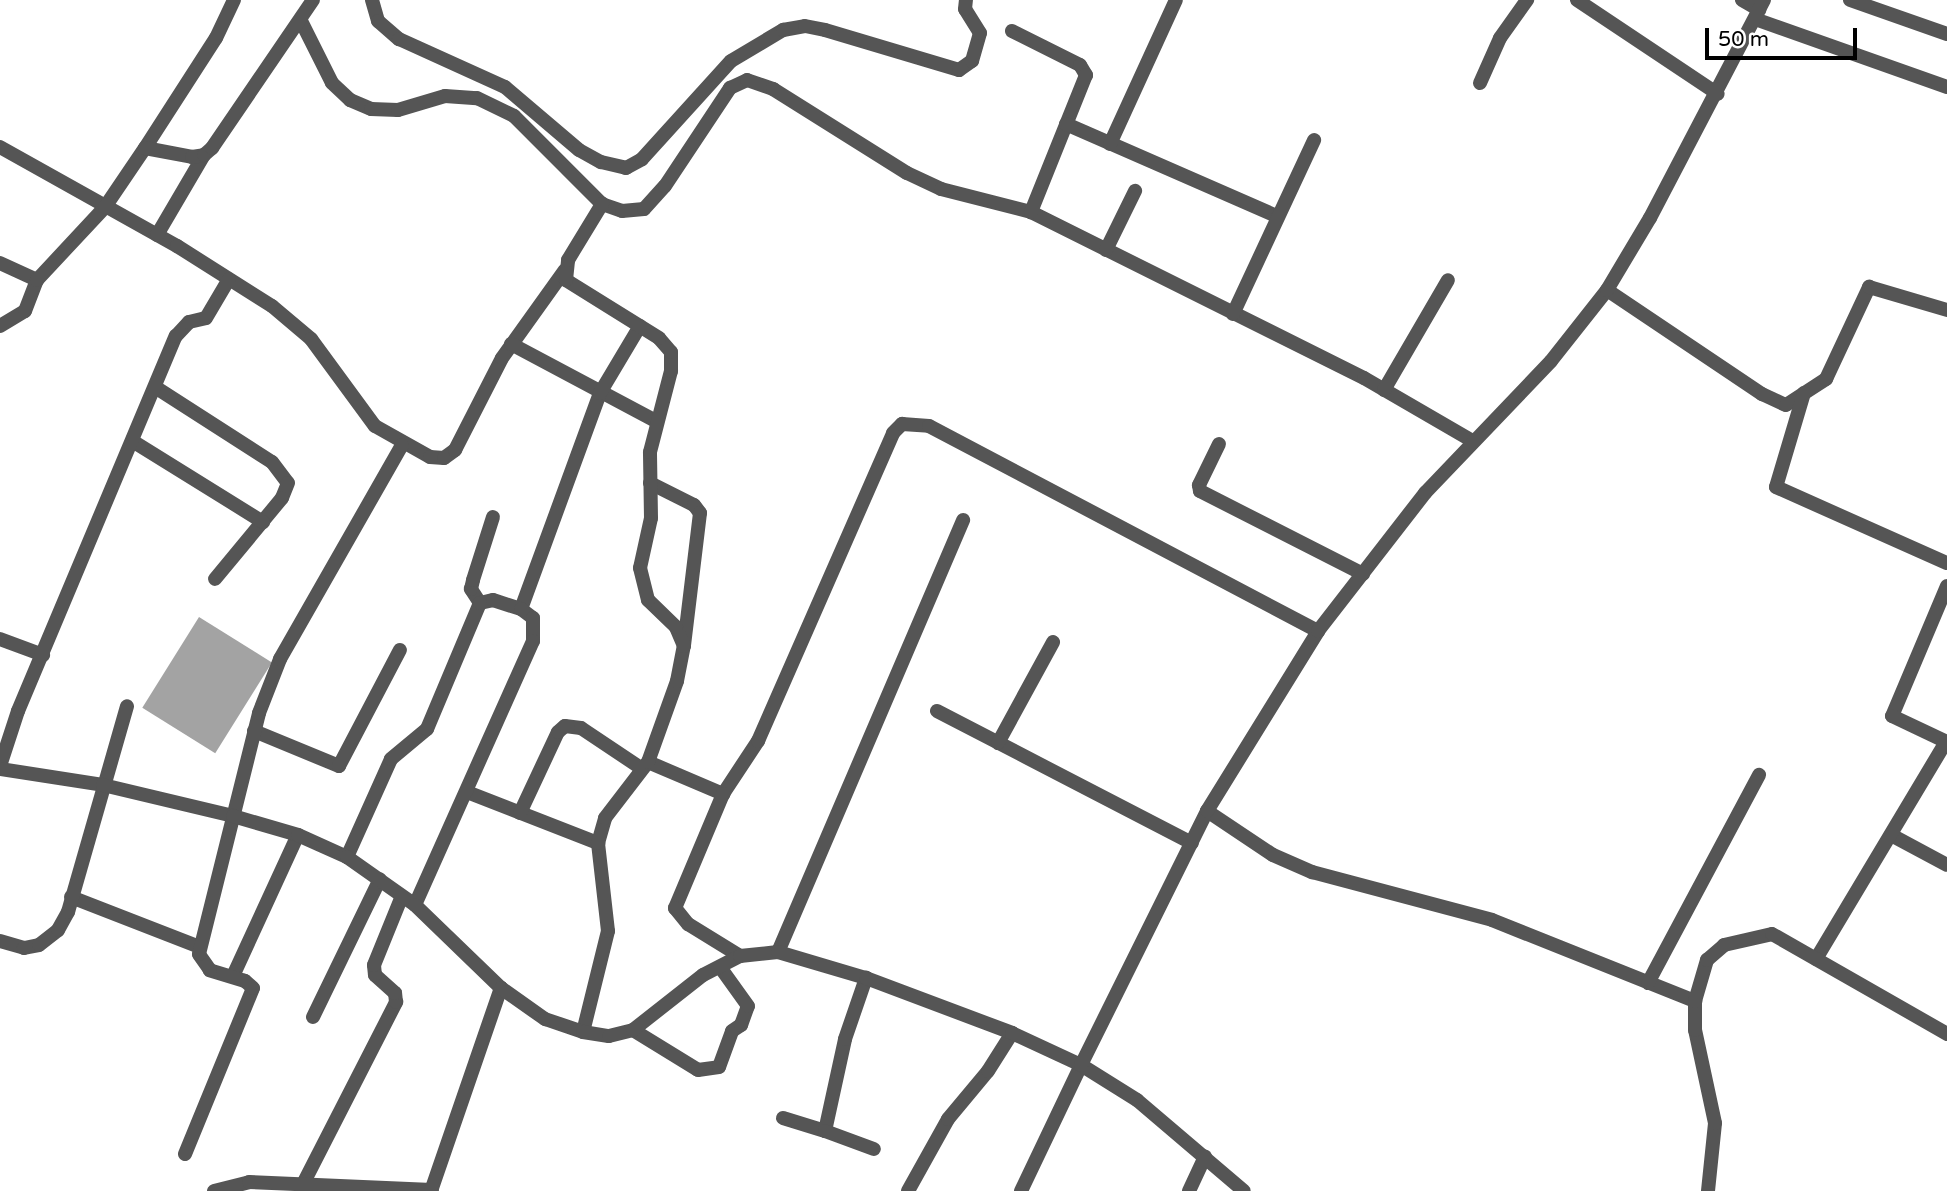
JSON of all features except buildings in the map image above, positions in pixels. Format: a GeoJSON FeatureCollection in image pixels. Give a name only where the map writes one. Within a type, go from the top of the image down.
{"type":"FeatureCollection","features":[{"type":"Feature","properties":{"kind":"street"},"geometry":{"type":"LineString","coordinates":[[0,326],[25,311],[37,280],[105,207],[216,38],[234,0]]}},
{"type":"Feature","properties":{"kind":"street"},"geometry":{"type":"LineString","coordinates":[[157,235],[204,155],[302,21],[313,0]]}},
{"type":"Feature","properties":{"kind":"street"},"geometry":{"type":"LineString","coordinates":[[372,0],[378,21],[399,38],[505,87],[579,150],[601,162],[626,168],[642,159],[731,61],[783,30],[805,26],[825,30],[958,70],[972,61],[980,33],[965,9],[966,0]]}},
{"type":"Feature","properties":{"kind":"street"},"geometry":{"type":"LineString","coordinates":[[1110,144],[1175,0]]}},
{"type":"Feature","properties":{"kind":"street"},"geometry":{"type":"LineString","coordinates":[[1480,83],[1500,38],[1527,0]]}},
{"type":"Feature","properties":{"kind":"street"},"geometry":{"type":"LineString","coordinates":[[1577,0],[1718,94]]}},
{"type":"Feature","properties":{"kind":"street"},"geometry":{"type":"LineString","coordinates":[[1742,0],[1759,10],[1947,87]]}},
{"type":"Feature","properties":{"kind":"street"},"geometry":{"type":"LineString","coordinates":[[1850,0],[1947,34]]}},
{"type":"Feature","properties":{"kind":"street"},"geometry":{"type":"LineString","coordinates":[[1021,1191],[1207,811],[1318,631],[1471,440],[1550,361],[1607,290],[1718,94],[1759,10]]}},
{"type":"Feature","properties":{"kind":"street"},"geometry":{"type":"LineString","coordinates":[[302,21],[331,83],[350,100],[371,109],[398,110],[445,96],[477,98],[514,116],[602,204],[622,211],[644,209],[665,186],[730,88],[747,80],[773,89],[869,153],[941,189],[1031,212],[1384,390],[1471,440]]}},
{"type":"Feature","properties":{"kind":"street"},"geometry":{"type":"LineString","coordinates":[[1012,31],[1080,65],[1086,75],[1084,87],[1066,124],[1031,212]]}},
{"type":"Feature","properties":{"kind":"street"},"geometry":{"type":"LineString","coordinates":[[1066,124],[1277,216]]}},
{"type":"Feature","properties":{"kind":"street"},"geometry":{"type":"LineString","coordinates":[[1233,314],[1314,141]]}},
{"type":"Feature","properties":{"kind":"street"},"geometry":{"type":"LineString","coordinates":[[0,147],[157,235],[229,278],[295,323],[361,411],[402,445],[430,457],[444,458],[455,450],[511,344],[565,270],[602,204]]}},
{"type":"Feature","properties":{"kind":"street"},"geometry":{"type":"LineString","coordinates":[[145,148],[204,155]]}},
{"type":"Feature","properties":{"kind":"street"},"geometry":{"type":"LineString","coordinates":[[1106,250],[1135,191]]}},
{"type":"Feature","properties":{"kind":"street"},"geometry":{"type":"LineString","coordinates":[[0,263],[37,280]]}},
{"type":"Feature","properties":{"kind":"street"},"geometry":{"type":"LineString","coordinates":[[565,270],[566,281],[576,289],[640,326],[671,352],[671,371],[656,421],[650,483],[651,518],[640,568],[642,585],[648,600],[676,627],[684,646]]}},
{"type":"Feature","properties":{"kind":"street"},"geometry":{"type":"LineString","coordinates":[[229,278],[206,318],[180,327],[43,655],[0,768],[103,785],[233,816],[298,835],[346,857],[415,905],[501,988],[545,1019],[583,1032],[610,1036],[633,1030],[720,967],[740,956],[778,952],[866,978],[1012,1033],[1081,1065],[1137,1100],[1244,1191]]}},
{"type":"Feature","properties":{"kind":"street"},"geometry":{"type":"LineString","coordinates":[[1384,390],[1448,280]]}},
{"type":"Feature","properties":{"kind":"street"},"geometry":{"type":"LineString","coordinates":[[1607,290],[1777,402],[1786,405],[1826,379],[1869,287],[1947,310]]}},
{"type":"Feature","properties":{"kind":"street"},"geometry":{"type":"LineString","coordinates":[[521,609],[600,393],[640,326]]}},
{"type":"Feature","properties":{"kind":"street"},"geometry":{"type":"LineString","coordinates":[[511,344],[656,421]]}},
{"type":"Feature","properties":{"kind":"street"},"geometry":{"type":"LineString","coordinates":[[155,387],[284,472],[288,483],[282,498],[215,579]]}},
{"type":"Feature","properties":{"kind":"street"},"geometry":{"type":"LineString","coordinates":[[1804,393],[1776,487],[1947,563]]}},
{"type":"Feature","properties":{"kind":"street"},"geometry":{"type":"LineString","coordinates":[[740,956],[688,924],[675,908],[723,794],[758,741],[893,433],[902,424],[929,426],[1318,631]]}},
{"type":"Feature","properties":{"kind":"street"},"geometry":{"type":"LineString","coordinates":[[134,442],[263,522]]}},
{"type":"Feature","properties":{"kind":"street"},"geometry":{"type":"LineString","coordinates":[[1219,444],[1203,474],[1200,491],[1363,574]]}},
{"type":"Feature","properties":{"kind":"street"},"geometry":{"type":"LineString","coordinates":[[185,1154],[253,988],[201,962],[200,947],[254,731],[280,659],[402,445]]}},
{"type":"Feature","properties":{"kind":"street"},"geometry":{"type":"LineString","coordinates":[[583,1032],[608,932],[598,843],[606,818],[644,765],[677,681],[684,646],[700,513],[694,505],[650,483]]}},
{"type":"Feature","properties":{"kind":"street"},"geometry":{"type":"LineString","coordinates":[[480,603],[471,590],[493,517]]}},
{"type":"Feature","properties":{"kind":"street"},"geometry":{"type":"LineString","coordinates":[[778,952],[963,520]]}},
{"type":"Feature","properties":{"kind":"street"},"geometry":{"type":"LineString","coordinates":[[1816,959],[1876,853],[1893,836],[1947,742],[1892,716],[1947,586]]}},
{"type":"Feature","properties":{"kind":"street"},"geometry":{"type":"LineString","coordinates":[[415,905],[533,641],[533,618],[521,609],[493,600],[480,603]]}},
{"type":"Feature","properties":{"kind":"street"},"geometry":{"type":"LineString","coordinates":[[346,857],[391,759],[427,729],[480,603]]}},
{"type":"Feature","properties":{"kind":"street"},"geometry":{"type":"LineString","coordinates":[[0,639],[43,655]]}},
{"type":"Feature","properties":{"kind":"street"},"geometry":{"type":"LineString","coordinates":[[998,743],[1053,642]]}},
{"type":"Feature","properties":{"kind":"street"},"geometry":{"type":"LineString","coordinates":[[254,731],[339,766],[400,650]]}},
{"type":"Feature","properties":{"kind":"street"},"geometry":{"type":"LineString","coordinates":[[0,941],[24,948],[39,945],[58,930],[72,897],[127,706]]}},
{"type":"Feature","properties":{"kind":"street"},"geometry":{"type":"LineString","coordinates":[[937,711],[1192,842]]}},
{"type":"Feature","properties":{"kind":"street"},"geometry":{"type":"LineString","coordinates":[[520,813],[558,732],[565,726],[581,729],[644,765],[723,794]]}},
{"type":"Feature","properties":{"kind":"street"},"geometry":{"type":"LineString","coordinates":[[1648,983],[1759,775]]}},
{"type":"Feature","properties":{"kind":"street"},"geometry":{"type":"LineString","coordinates":[[467,792],[598,843]]}},
{"type":"Feature","properties":{"kind":"street"},"geometry":{"type":"LineString","coordinates":[[1207,811],[1273,855],[1312,872],[1492,920],[1695,1001]]}},
{"type":"Feature","properties":{"kind":"street"},"geometry":{"type":"LineString","coordinates":[[233,976],[298,835]]}},
{"type":"Feature","properties":{"kind":"street"},"geometry":{"type":"LineString","coordinates":[[1893,836],[1947,865]]}},
{"type":"Feature","properties":{"kind":"street"},"geometry":{"type":"LineString","coordinates":[[313,1017],[380,879]]}},
{"type":"Feature","properties":{"kind":"street"},"geometry":{"type":"LineString","coordinates":[[302,1186],[396,1002],[395,993],[375,975],[374,965],[402,896]]}},
{"type":"Feature","properties":{"kind":"street"},"geometry":{"type":"LineString","coordinates":[[72,897],[200,947]]}},
{"type":"Feature","properties":{"kind":"street"},"geometry":{"type":"LineString","coordinates":[[1707,1191],[1716,1124],[1695,1030],[1695,1001],[1707,960],[1724,945],[1772,934],[1947,1034]]}},
{"type":"Feature","properties":{"kind":"street"},"geometry":{"type":"LineString","coordinates":[[633,1030],[698,1070],[719,1067],[732,1031],[741,1026],[748,1006],[720,967]]}},
{"type":"Feature","properties":{"kind":"street"},"geometry":{"type":"LineString","coordinates":[[825,1131],[845,1039],[866,978]]}},
{"type":"Feature","properties":{"kind":"street"},"geometry":{"type":"LineString","coordinates":[[214,1191],[249,1182],[431,1191],[501,988]]}},
{"type":"Feature","properties":{"kind":"street"},"geometry":{"type":"LineString","coordinates":[[908,1191],[948,1119],[1012,1033]]}},
{"type":"Feature","properties":{"kind":"street"},"geometry":{"type":"LineString","coordinates":[[783,1118],[874,1149]]}},
{"type":"Feature","properties":{"kind":"street"},"geometry":{"type":"LineString","coordinates":[[1189,1191],[1205,1156]]}},
{"type":"Feature","properties":{"kind":"shaded area"},"geometry":{"type":"Polygon","coordinates":[[[199,617],[272,663],[215,753],[142,708],[199,617]]]}}]}
